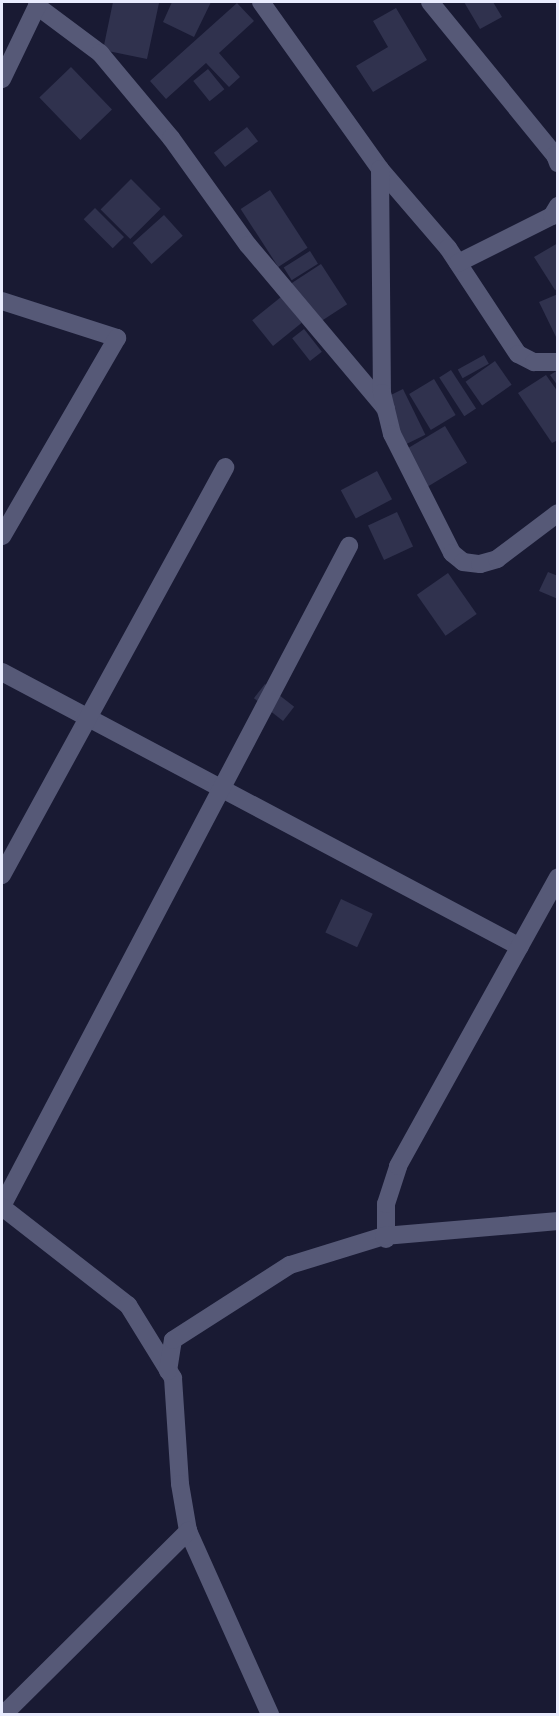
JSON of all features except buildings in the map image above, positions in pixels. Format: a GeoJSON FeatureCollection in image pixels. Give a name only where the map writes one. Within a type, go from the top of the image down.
{"type":"FeatureCollection","features":[{"type":"Feature","properties":{"kind":"street"},"geometry":{"type":"LineString","coordinates":[[261,2],[380,169],[458,263],[518,354],[534,362],[558,362]]}},
{"type":"Feature","properties":{"kind":"street"},"geometry":{"type":"LineString","coordinates":[[430,2],[555,155],[558,164]]}},
{"type":"Feature","properties":{"kind":"street"},"geometry":{"type":"LineString","coordinates":[[2,79],[38,4],[100,53],[171,138],[248,245],[386,409]]}},
{"type":"Feature","properties":{"kind":"street"},"geometry":{"type":"LineString","coordinates":[[380,169],[382,393],[392,434],[452,553],[463,562],[480,564],[497,559],[558,513]]}},
{"type":"Feature","properties":{"kind":"street"},"geometry":{"type":"LineString","coordinates":[[458,263],[552,216],[558,206]]}},
{"type":"Feature","properties":{"kind":"street"},"geometry":{"type":"LineString","coordinates":[[2,301],[117,338],[2,536]]}},
{"type":"Feature","properties":{"kind":"street"},"geometry":{"type":"LineString","coordinates":[[2,875],[225,467]]}},
{"type":"Feature","properties":{"kind":"street"},"geometry":{"type":"LineString","coordinates":[[270,1714],[188,1531],[180,1484],[173,1378],[128,1305],[2,1207],[349,546]]}},
{"type":"Feature","properties":{"kind":"street"},"geometry":{"type":"LineString","coordinates":[[2,672],[520,947]]}},
{"type":"Feature","properties":{"kind":"street"},"geometry":{"type":"LineString","coordinates":[[386,1239],[386,1204],[398,1166],[558,877]]}},
{"type":"Feature","properties":{"kind":"street"},"geometry":{"type":"LineString","coordinates":[[168,1371],[173,1340],[290,1265],[386,1239],[558,1221]]}},
{"type":"Feature","properties":{"kind":"street"},"geometry":{"type":"LineString","coordinates":[[4,1714],[188,1531]]}}]}
